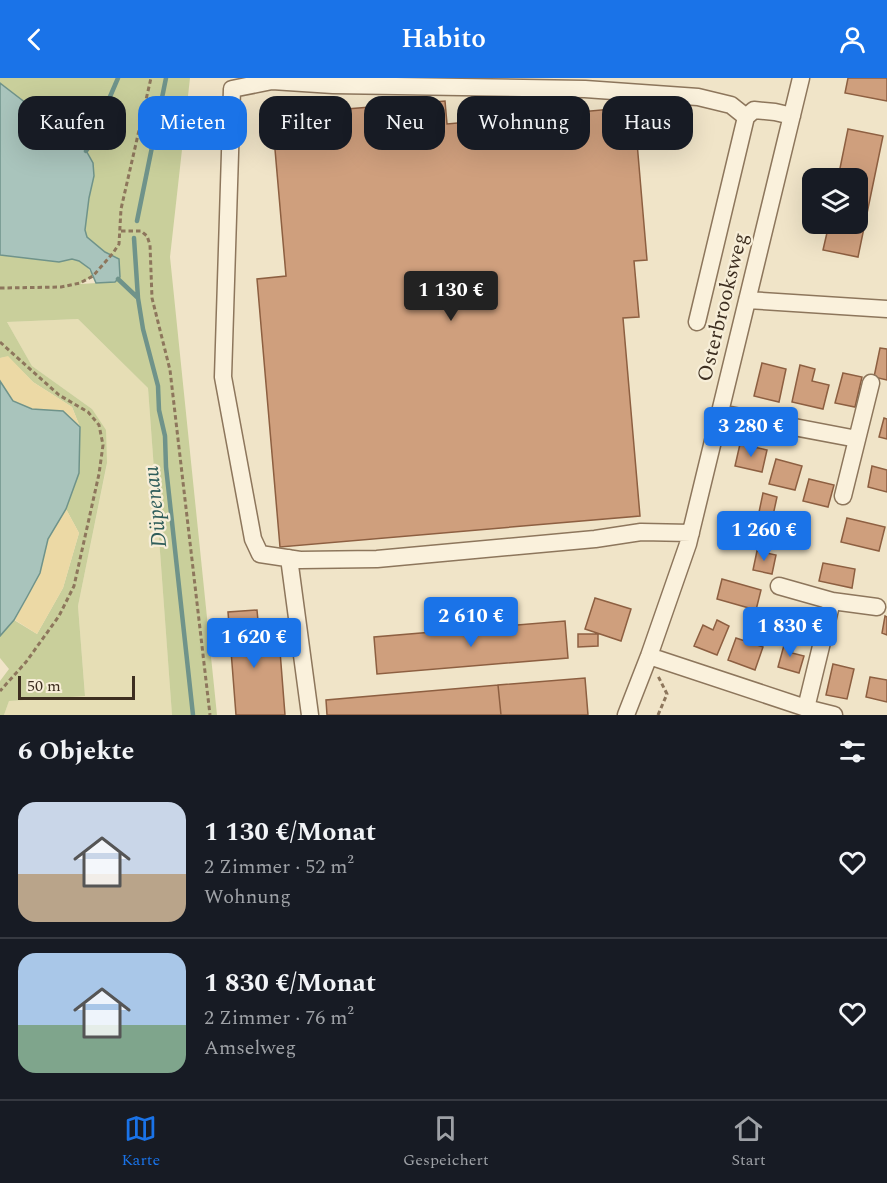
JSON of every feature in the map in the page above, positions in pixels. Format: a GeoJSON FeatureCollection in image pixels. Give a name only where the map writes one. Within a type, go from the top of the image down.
{"type":"FeatureCollection","features":[{"type":"Feature","properties":{"kind":"street","name":"Osterbrooksweg"},"geometry":{"type":"LineString","coordinates":[[626,715],[684,559],[801,78]]}},
{"type":"Feature","properties":{"kind":"street"},"geometry":{"type":"LineString","coordinates":[[232,96],[232,89],[272,81],[333,85],[585,89],[698,97],[731,105],[746,117]]}},
{"type":"Feature","properties":{"kind":"street"},"geometry":{"type":"LineString","coordinates":[[697,322],[746,117],[754,110],[792,116]]}},
{"type":"Feature","properties":{"kind":"street"},"geometry":{"type":"LineString","coordinates":[[230,150],[223,377],[253,539],[260,554],[300,560],[377,559],[595,539],[641,532],[691,533]]}},
{"type":"Feature","properties":{"kind":"street"},"geometry":{"type":"LineString","coordinates":[[747,300],[887,309]]}},
{"type":"Feature","properties":{"kind":"street"},"geometry":{"type":"LineString","coordinates":[[843,496],[871,383]]}},
{"type":"Feature","properties":{"kind":"street"},"geometry":{"type":"LineString","coordinates":[[720,413],[857,439]]}},
{"type":"Feature","properties":{"kind":"street"},"geometry":{"type":"LineString","coordinates":[[289,558],[310,715]]}},
{"type":"Feature","properties":{"kind":"street"},"geometry":{"type":"LineString","coordinates":[[779,586],[832,601],[877,607]]}},
{"type":"Feature","properties":{"kind":"street"},"geometry":{"type":"LineString","coordinates":[[806,708],[832,601]]}},
{"type":"Feature","properties":{"kind":"street"},"geometry":{"type":"LineString","coordinates":[[649,656],[806,708],[834,715]]}},
{"type":"Feature","properties":{"kind":"path"},"geometry":{"type":"LineString","coordinates":[[146,96],[151,78]]}},
{"type":"Feature","properties":{"kind":"path"},"geometry":{"type":"LineString","coordinates":[[0,288],[61,287],[80,284],[93,276],[119,244],[121,209],[138,131]]}},
{"type":"Feature","properties":{"kind":"path"},"geometry":{"type":"LineString","coordinates":[[121,231],[141,231],[147,236],[150,245],[152,298],[170,369],[210,715]]}},
{"type":"Feature","properties":{"kind":"path"},"geometry":{"type":"LineString","coordinates":[[0,342],[59,395],[88,412],[99,425],[104,445],[74,586],[59,616],[26,662],[0,692]]}},
{"type":"Feature","properties":{"kind":"path"},"geometry":{"type":"LineString","coordinates":[[649,656],[667,694],[657,715]]}},
{"type":"Feature","properties":{"kind":"shaded area"},"geometry":{"type":"Polygon","coordinates":[[[78,319],[148,388],[172,715],[4,715],[9,701],[85,695],[78,606],[107,464],[92,409],[32,366],[7,322],[78,319]]]}},
{"type":"Feature","properties":{"kind":"green space"},"geometry":{"type":"Polygon","coordinates":[[[0,78],[190,78],[188,96],[138,96],[138,150],[182,150],[170,257],[217,715],[172,715],[148,388],[78,319],[7,322],[32,366],[92,409],[106,430],[107,463],[78,606],[85,696],[9,701],[4,715],[0,715],[0,681],[9,669],[0,658],[0,636],[14,620],[37,634],[63,588],[79,533],[66,509],[79,473],[80,427],[72,407],[33,382],[8,357],[0,358],[0,255],[59,262],[72,259],[88,268],[93,276],[80,284],[114,282],[118,259],[105,252],[87,237],[85,230],[94,176],[93,163],[86,150],[126,150],[126,96],[18,97],[0,83],[0,78]]]}},
{"type":"Feature","properties":{"kind":"sand"},"geometry":{"type":"Polygon","coordinates":[[[8,356],[33,382],[72,407],[80,427],[63,411],[31,409],[13,401],[0,381],[0,358],[8,356]]]}},
{"type":"Feature","properties":{"kind":"sand"},"geometry":{"type":"Polygon","coordinates":[[[66,509],[79,533],[63,588],[37,634],[15,620],[40,573],[48,539],[66,509]]]}},
{"type":"Feature","properties":{"kind":"water"},"geometry":{"type":"Polygon","coordinates":[[[0,83],[18,97],[18,150],[86,150],[93,163],[94,176],[85,230],[87,237],[105,252],[119,259],[120,277],[115,282],[96,283],[90,269],[79,261],[72,259],[59,262],[0,255],[0,83]]]}},
{"type":"Feature","properties":{"kind":"water"},"geometry":{"type":"Polygon","coordinates":[[[0,381],[13,401],[32,409],[63,411],[80,427],[79,473],[66,509],[48,539],[40,573],[14,620],[0,636],[0,381]]]}},
{"type":"Feature","properties":{"kind":"building"},"geometry":{"type":"Polygon","coordinates":[[[848,78],[887,78],[887,101],[845,93],[848,78]]]}},
{"type":"Feature","properties":{"kind":"building"},"geometry":{"type":"Polygon","coordinates":[[[445,101],[447,124],[457,123],[457,150],[590,150],[590,111],[602,110],[602,150],[638,150],[647,260],[634,261],[639,317],[623,318],[640,516],[280,547],[257,279],[286,276],[275,150],[352,150],[352,109],[364,108],[364,150],[445,150],[445,101]]]}},
{"type":"Feature","properties":{"kind":"building"},"geometry":{"type":"Polygon","coordinates":[[[848,129],[883,136],[868,209],[868,168],[840,168],[848,129]]]}},
{"type":"Feature","properties":{"kind":"building"},"geometry":{"type":"Polygon","coordinates":[[[827,234],[863,234],[858,257],[823,250],[827,234]]]}},
{"type":"Feature","properties":{"kind":"building"},"geometry":{"type":"Polygon","coordinates":[[[880,348],[887,349],[887,380],[874,377],[880,348]]]}},
{"type":"Feature","properties":{"kind":"building"},"geometry":{"type":"Polygon","coordinates":[[[762,363],[786,369],[779,402],[754,396],[762,363]]]}},
{"type":"Feature","properties":{"kind":"building"},"geometry":{"type":"Polygon","coordinates":[[[800,365],[815,369],[812,381],[829,385],[823,409],[792,402],[800,365]]]}},
{"type":"Feature","properties":{"kind":"building"},"geometry":{"type":"Polygon","coordinates":[[[843,373],[862,377],[855,407],[835,403],[843,373]]]}},
{"type":"Feature","properties":{"kind":"building"},"geometry":{"type":"Polygon","coordinates":[[[884,418],[887,419],[887,439],[879,437],[884,418]]]}},
{"type":"Feature","properties":{"kind":"building"},"geometry":{"type":"Polygon","coordinates":[[[740,444],[767,450],[762,472],[735,466],[740,444]]]}},
{"type":"Feature","properties":{"kind":"building"},"geometry":{"type":"Polygon","coordinates":[[[776,459],[802,466],[795,490],[769,484],[776,459]]]}},
{"type":"Feature","properties":{"kind":"building"},"geometry":{"type":"Polygon","coordinates":[[[872,466],[887,470],[887,492],[868,487],[872,466]]]}},
{"type":"Feature","properties":{"kind":"building"},"geometry":{"type":"Polygon","coordinates":[[[809,479],[834,485],[828,507],[803,501],[809,479]]]}},
{"type":"Feature","properties":{"kind":"building"},"geometry":{"type":"Polygon","coordinates":[[[763,493],[777,497],[772,520],[758,517],[763,493]]]}},
{"type":"Feature","properties":{"kind":"building"},"geometry":{"type":"Polygon","coordinates":[[[847,518],[885,527],[879,551],[841,542],[847,518]]]}},
{"type":"Feature","properties":{"kind":"building"},"geometry":{"type":"Polygon","coordinates":[[[757,551],[776,555],[772,574],[753,570],[757,551]]]}},
{"type":"Feature","properties":{"kind":"building"},"geometry":{"type":"Polygon","coordinates":[[[823,563],[855,569],[852,588],[819,581],[823,563]]]}},
{"type":"Feature","properties":{"kind":"building"},"geometry":{"type":"Polygon","coordinates":[[[722,579],[761,590],[756,610],[717,599],[722,579]]]}},
{"type":"Feature","properties":{"kind":"building"},"geometry":{"type":"Polygon","coordinates":[[[595,598],[631,609],[621,641],[585,629],[595,598]]]}},
{"type":"Feature","properties":{"kind":"building"},"geometry":{"type":"Polygon","coordinates":[[[257,610],[261,653],[280,651],[285,715],[236,715],[228,612],[257,610]]]}},
{"type":"Feature","properties":{"kind":"building"},"geometry":{"type":"Polygon","coordinates":[[[885,616],[887,617],[887,635],[882,633],[885,616]]]}},
{"type":"Feature","properties":{"kind":"building"},"geometry":{"type":"Polygon","coordinates":[[[717,620],[729,626],[717,655],[694,646],[703,625],[713,630],[717,620]]]}},
{"type":"Feature","properties":{"kind":"building"},"geometry":{"type":"Polygon","coordinates":[[[565,621],[568,658],[377,674],[374,637],[565,621]]]}},
{"type":"Feature","properties":{"kind":"building"},"geometry":{"type":"Polygon","coordinates":[[[578,634],[598,634],[598,646],[578,647],[578,634]]]}},
{"type":"Feature","properties":{"kind":"building"},"geometry":{"type":"Polygon","coordinates":[[[736,638],[763,647],[755,670],[728,660],[736,638]]]}},
{"type":"Feature","properties":{"kind":"building"},"geometry":{"type":"Polygon","coordinates":[[[786,638],[796,641],[792,653],[804,656],[799,673],[778,667],[786,638]]]}},
{"type":"Feature","properties":{"kind":"building"},"geometry":{"type":"Polygon","coordinates":[[[833,664],[854,669],[847,699],[826,695],[833,664]]]}},
{"type":"Feature","properties":{"kind":"building"},"geometry":{"type":"Polygon","coordinates":[[[870,677],[887,680],[887,702],[866,697],[870,677]]]}},
{"type":"Feature","properties":{"kind":"building"},"geometry":{"type":"Polygon","coordinates":[[[585,678],[588,715],[501,715],[498,685],[585,678]]]}},
{"type":"Feature","properties":{"kind":"building"},"geometry":{"type":"Polygon","coordinates":[[[498,685],[501,715],[327,715],[326,700],[498,685]]]}},
{"type":"Feature","properties":{"kind":"waterway"},"geometry":{"type":"LineString","coordinates":[[86,151],[98,133],[118,78]]}},
{"type":"Feature","properties":{"kind":"waterway","name":"Düpenau"},"geometry":{"type":"LineString","coordinates":[[137,221],[166,78]]}},
{"type":"Feature","properties":{"kind":"waterway","name":"Düpenau"},"geometry":{"type":"LineString","coordinates":[[134,238],[138,298]]}},
{"type":"Feature","properties":{"kind":"waterway","name":"Düpenau"},"geometry":{"type":"LineString","coordinates":[[118,279],[138,298],[143,329],[158,386],[193,715]]}}]}
